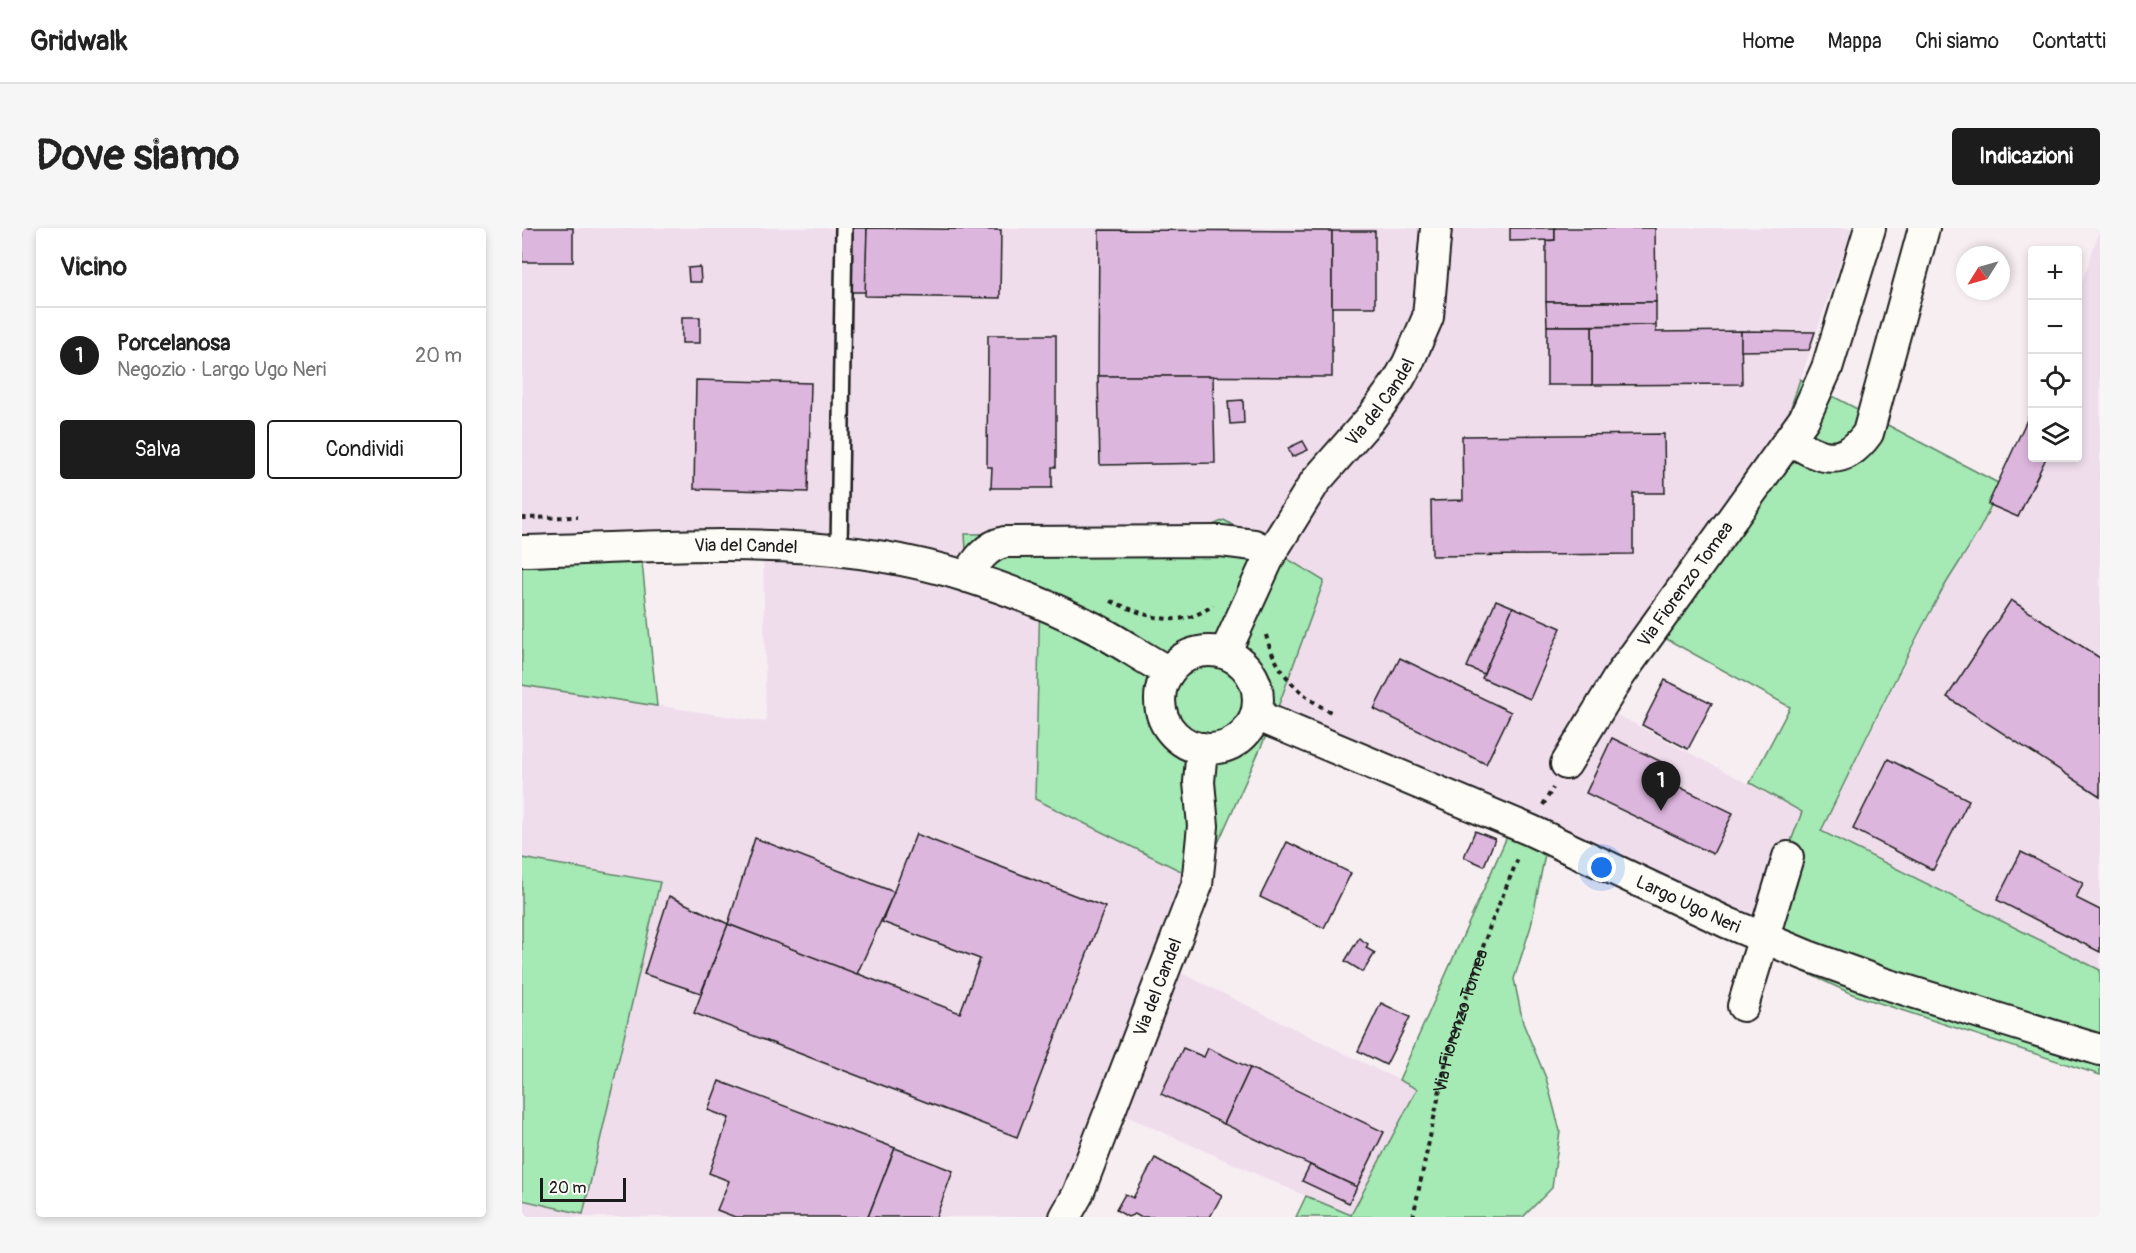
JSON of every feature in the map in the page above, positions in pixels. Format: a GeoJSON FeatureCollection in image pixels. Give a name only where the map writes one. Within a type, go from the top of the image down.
{"type":"FeatureCollection","features":[{"type":"Feature","properties":{"kind":"street","name":"Via del Candel"},"geometry":{"type":"LineString","coordinates":[[1225,653],[1271,553],[1315,482],[1371,418],[1408,363],[1428,316],[1436,228]]}},
{"type":"Feature","properties":{"kind":"street","name":"Via Fiorenzo Tomea"},"geometry":{"type":"LineString","coordinates":[[1566,764],[1620,675],[1804,419],[1827,368],[1870,228]]}},
{"type":"Feature","properties":{"kind":"street"},"geometry":{"type":"LineString","coordinates":[[1791,440],[1812,453],[1833,458],[1858,447],[1868,433],[1924,228]]}},
{"type":"Feature","properties":{"kind":"street"},"geometry":{"type":"LineString","coordinates":[[967,577],[984,554],[996,544],[1005,542],[1221,541],[1254,545],[1271,553]]}},
{"type":"Feature","properties":{"kind":"street","name":"Via del Candel"},"geometry":{"type":"LineString","coordinates":[[522,551],[771,544],[838,550],[898,559],[967,577],[1094,628],[1168,672]]}},
{"type":"Feature","properties":{"kind":"street"},"geometry":{"type":"LineString","coordinates":[[1204,651],[1225,653],[1243,666],[1256,685],[1258,700],[1256,715],[1240,737],[1216,748],[1202,748],[1189,744],[1168,726],[1160,698],[1168,672],[1184,657],[1193,653],[1204,651]]}},
{"type":"Feature","properties":{"kind":"street","name":"Largo Ugo Neri"},"geometry":{"type":"LineString","coordinates":[[1256,715],[1530,830],[1763,937],[1883,983],[2100,1050]]}},
{"type":"Feature","properties":{"kind":"street","name":"Via del Candel"},"geometry":{"type":"LineString","coordinates":[[1065,1217],[1078,1194],[1197,885],[1203,826],[1199,782],[1202,748]]}},
{"type":"Feature","properties":{"kind":"street"},"geometry":{"type":"LineString","coordinates":[[1743,1006],[1788,857]]}},
{"type":"Feature","properties":{"kind":"lane"},"geometry":{"type":"LineString","coordinates":[[838,550],[844,228]]}},
{"type":"Feature","properties":{"kind":"path","name":"Via Fiorenzo Tomea"},"geometry":{"type":"LineString","coordinates":[[1413,1217],[1448,1052],[1490,926],[1530,830]]}},
{"type":"Feature","properties":{"kind":"shaded area"},"geometry":{"type":"Polygon","coordinates":[[[522,228],[1852,228],[1789,413],[1709,540],[1591,701],[1802,812],[1751,947],[1545,854],[1510,830],[1040,596],[1201,881],[1167,966],[1417,1089],[1351,1216],[1108,1108],[1059,1217],[522,1217],[522,1200],[583,1214],[659,882],[522,858],[522,685],[766,722],[763,550],[522,556],[522,228]]]}},
{"type":"Feature","properties":{"kind":"shaded area"},"geometry":{"type":"Polygon","coordinates":[[[2100,229],[2100,970],[1821,831],[1941,592],[1993,506],[1988,504],[2028,418],[2028,462],[2082,462],[2082,282],[2100,229]]]}},
{"type":"Feature","properties":{"kind":"green space"},"geometry":{"type":"Polygon","coordinates":[[[1800,379],[1998,483],[1981,526],[1925,621],[1821,831],[2100,970],[2100,1075],[1852,994],[1751,947],[1802,812],[1750,783],[1790,707],[1643,626],[1709,540],[1789,413],[1800,379]]]}},
{"type":"Feature","properties":{"kind":"green space"},"geometry":{"type":"Polygon","coordinates":[[[1224,520],[1324,581],[1274,718],[1201,881],[1035,799],[1040,597],[967,567],[965,534],[1194,533],[1224,520]]]}},
{"type":"Feature","properties":{"kind":"green space"},"geometry":{"type":"Polygon","coordinates":[[[641,553],[657,706],[522,685],[522,556],[641,553]]]}},
{"type":"Feature","properties":{"kind":"green space"},"geometry":{"type":"Polygon","coordinates":[[[1510,830],[1545,854],[1531,926],[1514,979],[1523,1023],[1546,1078],[1560,1131],[1552,1188],[1523,1217],[1296,1217],[1306,1196],[1351,1215],[1417,1089],[1399,1080],[1510,830]]]}},
{"type":"Feature","properties":{"kind":"green space"},"geometry":{"type":"Polygon","coordinates":[[[522,858],[660,882],[583,1214],[522,1200],[522,858]]]}},
{"type":"Feature","properties":{"kind":"building"},"geometry":{"type":"Polygon","coordinates":[[[522,228],[573,228],[573,262],[522,262],[522,228]]]}},
{"type":"Feature","properties":{"kind":"building"},"geometry":{"type":"Polygon","coordinates":[[[847,228],[867,228],[866,292],[847,292],[847,228]]]}},
{"type":"Feature","properties":{"kind":"building"},"geometry":{"type":"Polygon","coordinates":[[[867,228],[1001,230],[1000,298],[865,296],[867,228]]]}},
{"type":"Feature","properties":{"kind":"building"},"geometry":{"type":"Polygon","coordinates":[[[1510,228],[1555,228],[1555,240],[1510,241],[1510,228]]]}},
{"type":"Feature","properties":{"kind":"building"},"geometry":{"type":"Polygon","coordinates":[[[1555,228],[1655,228],[1656,302],[1546,302],[1546,241],[1555,240],[1555,228]]]}},
{"type":"Feature","properties":{"kind":"building"},"geometry":{"type":"Polygon","coordinates":[[[1099,230],[1332,231],[1332,377],[1098,376],[1099,230]]]}},
{"type":"Feature","properties":{"kind":"building"},"geometry":{"type":"Polygon","coordinates":[[[1332,231],[1375,231],[1375,307],[1332,307],[1332,231]]]}},
{"type":"Feature","properties":{"kind":"building"},"geometry":{"type":"Polygon","coordinates":[[[700,267],[701,282],[689,282],[688,268],[700,267]]]}},
{"type":"Feature","properties":{"kind":"building"},"geometry":{"type":"Polygon","coordinates":[[[1546,302],[1656,302],[1656,325],[1547,326],[1546,302]]]}},
{"type":"Feature","properties":{"kind":"building"},"geometry":{"type":"Polygon","coordinates":[[[682,317],[700,317],[700,343],[682,343],[682,317]]]}},
{"type":"Feature","properties":{"kind":"building"},"geometry":{"type":"Polygon","coordinates":[[[1656,325],[1656,332],[1741,331],[1742,384],[1592,385],[1592,326],[1656,325]]]}},
{"type":"Feature","properties":{"kind":"building"},"geometry":{"type":"Polygon","coordinates":[[[1547,326],[1592,326],[1592,385],[1547,385],[1547,326]]]}},
{"type":"Feature","properties":{"kind":"building"},"geometry":{"type":"Polygon","coordinates":[[[1741,331],[1815,332],[1809,350],[1741,351],[1741,331]]]}},
{"type":"Feature","properties":{"kind":"building"},"geometry":{"type":"Polygon","coordinates":[[[988,335],[1056,335],[1056,467],[1052,467],[1052,488],[991,488],[992,467],[987,467],[988,335]]]}},
{"type":"Feature","properties":{"kind":"building"},"geometry":{"type":"Polygon","coordinates":[[[1098,376],[1213,376],[1215,463],[1100,465],[1098,376]]]}},
{"type":"Feature","properties":{"kind":"building"},"geometry":{"type":"Polygon","coordinates":[[[696,380],[811,383],[808,492],[694,489],[696,380]]]}},
{"type":"Feature","properties":{"kind":"building"},"geometry":{"type":"Polygon","coordinates":[[[1243,400],[1244,423],[1230,424],[1228,401],[1243,400]]]}},
{"type":"Feature","properties":{"kind":"building"},"geometry":{"type":"Polygon","coordinates":[[[2028,418],[2028,462],[2044,462],[2018,517],[1988,504],[2028,418]]]}},
{"type":"Feature","properties":{"kind":"building"},"geometry":{"type":"Polygon","coordinates":[[[1664,434],[1665,493],[1633,493],[1633,554],[1432,556],[1431,501],[1463,500],[1462,436],[1664,434]]]}},
{"type":"Feature","properties":{"kind":"building"},"geometry":{"type":"Polygon","coordinates":[[[1303,441],[1308,450],[1292,457],[1288,448],[1303,441]]]}},
{"type":"Feature","properties":{"kind":"building"},"geometry":{"type":"Polygon","coordinates":[[[1496,600],[1513,607],[1484,674],[1467,667],[1496,600]]]}},
{"type":"Feature","properties":{"kind":"building"},"geometry":{"type":"Polygon","coordinates":[[[2011,600],[2100,658],[2100,796],[1947,697],[2011,600]]]}},
{"type":"Feature","properties":{"kind":"building"},"geometry":{"type":"Polygon","coordinates":[[[1513,607],[1561,628],[1530,699],[1482,678],[1513,607]]]}},
{"type":"Feature","properties":{"kind":"building"},"geometry":{"type":"Polygon","coordinates":[[[1400,658],[1511,712],[1486,764],[1374,709],[1400,658]]]}},
{"type":"Feature","properties":{"kind":"building"},"geometry":{"type":"Polygon","coordinates":[[[1665,680],[1712,703],[1688,749],[1642,725],[1665,680]]]}},
{"type":"Feature","properties":{"kind":"building"},"geometry":{"type":"Polygon","coordinates":[[[1612,738],[1664,763],[1671,783],[1733,813],[1713,854],[1586,793],[1612,738]]]}},
{"type":"Feature","properties":{"kind":"building"},"geometry":{"type":"Polygon","coordinates":[[[1888,759],[1969,800],[1933,870],[1853,829],[1888,759]]]}},
{"type":"Feature","properties":{"kind":"building"},"geometry":{"type":"Polygon","coordinates":[[[1475,831],[1495,839],[1484,866],[1464,857],[1475,831]]]}},
{"type":"Feature","properties":{"kind":"building"},"geometry":{"type":"Polygon","coordinates":[[[916,834],[1105,907],[1017,1137],[694,1013],[728,924],[960,1013],[980,959],[882,922],[916,834]]]}},
{"type":"Feature","properties":{"kind":"building"},"geometry":{"type":"Polygon","coordinates":[[[755,838],[894,892],[857,974],[728,924],[755,838]]]}},
{"type":"Feature","properties":{"kind":"building"},"geometry":{"type":"Polygon","coordinates":[[[1287,842],[1351,873],[1324,928],[1260,897],[1287,842]]]}},
{"type":"Feature","properties":{"kind":"building"},"geometry":{"type":"Polygon","coordinates":[[[2021,852],[2083,883],[2076,898],[2100,910],[2100,952],[1997,900],[2021,852]]]}},
{"type":"Feature","properties":{"kind":"building"},"geometry":{"type":"Polygon","coordinates":[[[669,896],[728,924],[701,993],[644,974],[669,896]]]}},
{"type":"Feature","properties":{"kind":"building"},"geometry":{"type":"Polygon","coordinates":[[[1359,938],[1368,944],[1366,948],[1375,953],[1363,972],[1345,961],[1359,938]]]}},
{"type":"Feature","properties":{"kind":"building"},"geometry":{"type":"Polygon","coordinates":[[[1381,1003],[1410,1017],[1386,1065],[1358,1051],[1381,1003]]]}},
{"type":"Feature","properties":{"kind":"building"},"geometry":{"type":"Polygon","coordinates":[[[1183,1048],[1204,1057],[1208,1048],[1250,1068],[1224,1124],[1161,1094],[1183,1048]]]}},
{"type":"Feature","properties":{"kind":"building"},"geometry":{"type":"Polygon","coordinates":[[[1250,1068],[1384,1132],[1357,1187],[1224,1124],[1250,1068]]]}},
{"type":"Feature","properties":{"kind":"building"},"geometry":{"type":"Polygon","coordinates":[[[719,1081],[895,1148],[868,1217],[735,1217],[717,1210],[729,1181],[709,1173],[729,1118],[708,1110],[719,1081]]]}},
{"type":"Feature","properties":{"kind":"building"},"geometry":{"type":"Polygon","coordinates":[[[895,1148],[953,1171],[936,1217],[868,1217],[895,1148]]]}},
{"type":"Feature","properties":{"kind":"building"},"geometry":{"type":"Polygon","coordinates":[[[1155,1158],[1222,1195],[1210,1217],[1140,1217],[1135,1214],[1128,1217],[1116,1210],[1125,1194],[1133,1198],[1155,1158]]]}},
{"type":"Feature","properties":{"kind":"building"},"geometry":{"type":"Polygon","coordinates":[[[1310,1165],[1357,1187],[1349,1203],[1302,1181],[1310,1165]]]}},
{"type":"Feature","properties":{"kind":"place","name":"Porcelanosa"},"geometry":{"type":"Point","coordinates":[1661,811]}}]}
